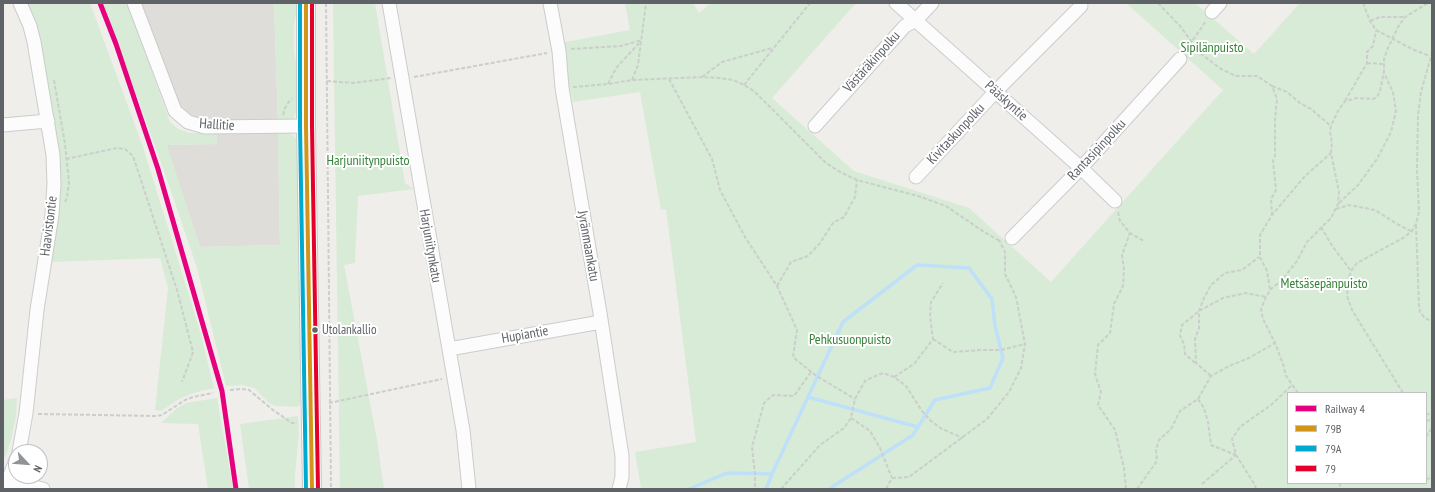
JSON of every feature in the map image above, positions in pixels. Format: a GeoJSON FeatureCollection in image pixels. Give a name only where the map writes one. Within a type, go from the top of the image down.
{"type":"FeatureCollection","features":[{"type":"Feature","properties":{"kind":"main road"},"geometry":{"type":"LineString","coordinates":[[306,3],[306,126],[312,489]]}},
{"type":"Feature","properties":{"kind":"street","name":"Haavistontie"},"geometry":{"type":"LineString","coordinates":[[20,3],[30,26],[34,42],[48,121],[54,184],[52,215],[37,310],[26,413],[20,444]]}},
{"type":"Feature","properties":{"kind":"street","name":"Hallitie"},"geometry":{"type":"LineString","coordinates":[[134,3],[175,111],[188,122],[205,127],[306,126]]}},
{"type":"Feature","properties":{"kind":"street","name":"Harjuniitynkatu"},"geometry":{"type":"LineString","coordinates":[[389,3],[463,430],[469,489]]}},
{"type":"Feature","properties":{"kind":"street","name":"Jyränmaankatu"},"geometry":{"type":"LineString","coordinates":[[550,3],[559,51],[562,88],[622,456],[622,477],[619,489]]}},
{"type":"Feature","properties":{"kind":"street","name":"Pääskyntie"},"geometry":{"type":"LineString","coordinates":[[896,3],[1081,168],[1115,201]]}},
{"type":"Feature","properties":{"kind":"street","name":"Västäräkinpolku"},"geometry":{"type":"LineString","coordinates":[[815,126],[905,26],[916,20],[932,3]]}},
{"type":"Feature","properties":{"kind":"street","name":"Kivitaskunpolku"},"geometry":{"type":"LineString","coordinates":[[916,177],[996,92],[1081,6]]}},
{"type":"Feature","properties":{"kind":"street","name":"Rantasipinpolku"},"geometry":{"type":"LineString","coordinates":[[1012,238],[1081,168],[1180,59]]}},
{"type":"Feature","properties":{"kind":"street"},"geometry":{"type":"LineString","coordinates":[[3,126],[48,121]]}},
{"type":"Feature","properties":{"kind":"street","name":"Hupiantie"},"geometry":{"type":"LineString","coordinates":[[449,349],[601,322]]}},
{"type":"Feature","properties":{"kind":"street"},"geometry":{"type":"LineString","coordinates":[[7,485],[43,489]]}},
{"type":"Feature","properties":{"kind":"path"},"geometry":{"type":"LineString","coordinates":[[326,3],[331,489]]}},
{"type":"Feature","properties":{"kind":"path"},"geometry":{"type":"LineString","coordinates":[[632,80],[638,65],[646,3]]}},
{"type":"Feature","properties":{"kind":"path"},"geometry":{"type":"LineString","coordinates":[[744,85],[810,3]]}},
{"type":"Feature","properties":{"kind":"path"},"geometry":{"type":"LineString","coordinates":[[1158,3],[1180,26],[1200,53],[1221,69],[1236,76],[1257,76],[1272,86],[1287,92],[1300,103],[1311,109],[1331,126]]}},
{"type":"Feature","properties":{"kind":"path"},"geometry":{"type":"LineString","coordinates":[[1363,3],[1370,21],[1376,30],[1430,56]]}},
{"type":"Feature","properties":{"kind":"path"},"geometry":{"type":"LineString","coordinates":[[1345,101],[1357,98],[1373,99],[1377,97],[1380,91],[1388,48],[1398,27],[1405,17],[1428,3]]}},
{"type":"Feature","properties":{"kind":"path"},"geometry":{"type":"LineString","coordinates":[[1180,59],[1216,8]]}},
{"type":"Feature","properties":{"kind":"path"},"geometry":{"type":"LineString","coordinates":[[1370,21],[1380,17],[1405,17]]}},
{"type":"Feature","properties":{"kind":"path"},"geometry":{"type":"LineString","coordinates":[[1297,392],[1286,376],[1275,343],[1263,319],[1261,309],[1270,289],[1282,280],[1297,261],[1307,242],[1332,218],[1336,210],[1338,204],[1338,192],[1331,153],[1331,126],[1338,111],[1367,63],[1367,52],[1373,46],[1376,30]]}},
{"type":"Feature","properties":{"kind":"path"},"geometry":{"type":"LineString","coordinates":[[327,81],[354,83],[401,77],[412,78],[559,51],[579,48],[621,46],[642,40]]}},
{"type":"Feature","properties":{"kind":"path"},"geometry":{"type":"LineString","coordinates":[[608,84],[616,68],[642,40]]}},
{"type":"Feature","properties":{"kind":"path"},"geometry":{"type":"LineString","coordinates":[[702,77],[722,62],[774,48]]}},
{"type":"Feature","properties":{"kind":"path"},"geometry":{"type":"LineString","coordinates":[[1402,392],[1352,310],[1347,296],[1348,281],[1351,271],[1357,263],[1403,238],[1412,231],[1416,224],[1419,212],[1417,170],[1418,115],[1421,92],[1432,53]]}},
{"type":"Feature","properties":{"kind":"path"},"geometry":{"type":"LineString","coordinates":[[1367,63],[1384,64]]}},
{"type":"Feature","properties":{"kind":"path"},"geometry":{"type":"LineString","coordinates":[[1338,204],[1358,185],[1377,159],[1391,132],[1396,111],[1393,92],[1384,71]]}},
{"type":"Feature","properties":{"kind":"path"},"geometry":{"type":"LineString","coordinates":[[562,88],[608,84],[632,80],[702,77],[733,80],[744,85],[768,104],[826,163],[857,180],[912,194],[946,206],[999,240],[1006,241],[1012,238]]}},
{"type":"Feature","properties":{"kind":"path"},"geometry":{"type":"LineString","coordinates":[[669,79],[712,159],[720,190],[745,237],[777,286],[797,330],[793,357],[811,372],[855,399]]}},
{"type":"Feature","properties":{"kind":"path"},"geometry":{"type":"LineString","coordinates":[[1272,86],[1277,99],[1275,119],[1275,156],[1273,161],[1276,190],[1271,199],[1272,215]]}},
{"type":"Feature","properties":{"kind":"path"},"geometry":{"type":"LineString","coordinates":[[53,162],[118,148],[125,149],[133,156],[177,290],[193,352],[182,382]]}},
{"type":"Feature","properties":{"kind":"path"},"geometry":{"type":"LineString","coordinates":[[1270,289],[1267,271],[1260,257],[1260,235],[1272,215],[1305,176],[1331,153]]}},
{"type":"Feature","properties":{"kind":"path"},"geometry":{"type":"LineString","coordinates":[[777,286],[791,262],[808,256],[820,243],[833,223],[844,217],[855,197],[857,180]]}},
{"type":"Feature","properties":{"kind":"path"},"geometry":{"type":"LineString","coordinates":[[1115,201],[1120,221],[1130,232],[1144,241]]}},
{"type":"Feature","properties":{"kind":"path"},"geometry":{"type":"LineString","coordinates":[[1336,210],[1349,205],[1375,210],[1397,224],[1412,231]]}},
{"type":"Feature","properties":{"kind":"path"},"geometry":{"type":"LineString","coordinates":[[1416,224],[1419,306],[1420,312],[1424,317],[1432,322]]}},
{"type":"Feature","properties":{"kind":"path"},"geometry":{"type":"LineString","coordinates":[[1321,227],[1333,247],[1351,271]]}},
{"type":"Feature","properties":{"kind":"path"},"geometry":{"type":"LineString","coordinates":[[1126,489],[1124,468],[1115,430],[1098,405],[1101,392],[1095,374],[1098,345],[1110,333],[1114,304],[1123,286],[1124,269],[1122,255],[1130,232]]}},
{"type":"Feature","properties":{"kind":"path"},"geometry":{"type":"LineString","coordinates":[[892,478],[909,477],[987,419],[1009,392],[1021,368],[1025,344],[1016,296],[1005,274],[1005,252],[999,240]]}},
{"type":"Feature","properties":{"kind":"path"},"geometry":{"type":"LineString","coordinates":[[1196,363],[1195,339],[1199,328],[1199,311],[1211,285],[1225,273],[1242,270],[1260,257]]}},
{"type":"Feature","properties":{"kind":"path"},"geometry":{"type":"LineString","coordinates":[[894,377],[914,364],[933,339],[930,316],[931,302],[943,283]]}},
{"type":"Feature","properties":{"kind":"path"},"geometry":{"type":"LineString","coordinates":[[1211,376],[1185,354],[1184,344],[1180,336],[1182,325],[1199,311],[1223,298],[1246,293],[1266,297]]}},
{"type":"Feature","properties":{"kind":"path"},"geometry":{"type":"LineString","coordinates":[[933,339],[953,352],[1001,350],[1025,344]]}},
{"type":"Feature","properties":{"kind":"path"},"geometry":{"type":"LineString","coordinates":[[1137,489],[1156,461],[1156,450],[1159,440],[1171,429],[1180,411],[1198,399],[1211,376],[1229,366],[1249,358],[1275,343]]}},
{"type":"Feature","properties":{"kind":"path"},"geometry":{"type":"LineString","coordinates":[[755,487],[756,474],[752,447],[764,403],[773,395],[794,396],[811,372]]}},
{"type":"Feature","properties":{"kind":"path"},"geometry":{"type":"LineString","coordinates":[[781,489],[820,445],[844,428],[851,418],[855,399],[865,381],[883,373],[894,377],[906,386],[922,411],[931,421],[942,429],[963,438]]}},
{"type":"Feature","properties":{"kind":"path"},"geometry":{"type":"LineString","coordinates":[[329,403],[454,377]]}},
{"type":"Feature","properties":{"kind":"path"},"geometry":{"type":"LineString","coordinates":[[1256,489],[1236,455],[1232,439],[1240,427],[1270,405],[1292,385]]}},
{"type":"Feature","properties":{"kind":"path"},"geometry":{"type":"LineString","coordinates":[[230,390],[250,390],[273,410],[292,423]]}},
{"type":"Feature","properties":{"kind":"path"},"geometry":{"type":"LineString","coordinates":[[26,413],[157,416],[162,415],[189,399],[213,393]]}},
{"type":"Feature","properties":{"kind":"path"},"geometry":{"type":"LineString","coordinates":[[1198,399],[1204,408],[1206,415],[1211,445],[1236,455]]}},
{"type":"Feature","properties":{"kind":"path"},"geometry":{"type":"LineString","coordinates":[[851,418],[870,431],[886,460],[892,478],[886,489]]}},
{"type":"Feature","properties":{"kind":"path"},"geometry":{"type":"LineString","coordinates":[[1202,484],[1236,455]]}},
{"type":"Feature","properties":{"kind":"shaded area"},"geometry":{"type":"Polygon","coordinates":[[[139,3],[274,3],[278,122],[211,122],[198,119],[189,114],[177,103],[139,3]]]}},
{"type":"Feature","properties":{"kind":"shaded area"},"geometry":{"type":"Polygon","coordinates":[[[216,133],[278,133],[280,245],[200,247],[166,145],[217,144],[216,133]]]}},
{"type":"Feature","properties":{"kind":"green space"},"geometry":{"type":"Polygon","coordinates":[[[27,3],[90,3],[143,147],[200,331],[214,388],[193,393],[181,398],[161,411],[155,410],[168,288],[160,258],[51,262],[59,215],[60,158],[40,41],[27,3]]]}},
{"type":"Feature","properties":{"kind":"green space"},"geometry":{"type":"Polygon","coordinates":[[[103,3],[127,3],[170,122],[178,129],[190,133],[216,133],[217,144],[167,145],[200,247],[280,245],[278,133],[293,135],[298,141],[303,401],[298,407],[275,406],[269,403],[254,388],[242,385],[226,386],[197,268],[169,185],[103,3]]]}},
{"type":"Feature","properties":{"kind":"green space"},"geometry":{"type":"Polygon","coordinates":[[[274,3],[298,3],[294,24],[294,50],[299,82],[299,103],[294,118],[287,122],[278,122],[274,3]]]}},
{"type":"Feature","properties":{"kind":"green space","name":"Harjuniitynpuisto"},"geometry":{"type":"Polygon","coordinates":[[[333,3],[375,3],[405,183],[414,189],[358,196],[355,263],[344,265],[377,440],[384,489],[340,489],[333,3]]]}},
{"type":"Feature","properties":{"kind":"green space"},"geometry":{"type":"Polygon","coordinates":[[[625,3],[693,3],[699,13],[711,3],[856,3],[772,98],[854,171],[969,208],[1051,282],[1223,90],[1126,3],[1195,3],[1254,54],[1300,3],[1432,3],[1432,489],[641,489],[635,452],[696,442],[666,209],[661,210],[640,92],[573,102],[560,43],[630,30],[625,3]]]}},
{"type":"Feature","properties":{"kind":"green space"},"geometry":{"type":"Polygon","coordinates":[[[17,398],[16,416],[11,440],[10,444],[8,444],[5,457],[3,456],[3,400],[17,398]]]}},
{"type":"Feature","properties":{"kind":"green space"},"geometry":{"type":"Polygon","coordinates":[[[217,398],[233,489],[208,489],[198,424],[161,423],[176,409],[186,403],[217,398]]]}},
{"type":"Feature","properties":{"kind":"green space"},"geometry":{"type":"Polygon","coordinates":[[[298,416],[299,432],[295,489],[249,489],[240,424],[298,416]]]}},
{"type":"Feature","properties":{"kind":"waterway"},"geometry":{"type":"LineString","coordinates":[[689,489],[727,473],[772,474],[843,322],[917,265],[969,268],[992,299],[995,326],[1003,358],[990,388],[935,400],[913,435],[829,489]]}},
{"type":"Feature","properties":{"kind":"waterway"},"geometry":{"type":"LineString","coordinates":[[808,397],[918,427]]}},
{"type":"Feature","properties":{"kind":"waterway"},"geometry":{"type":"LineString","coordinates":[[766,489],[772,474]]}},
{"type":"Feature","properties":{"kind":"rail line","name":"4"},"geometry":{"type":"LineString","coordinates":[[100,3],[116,44],[158,169],[222,391],[236,489]]}},
{"type":"Feature","properties":{"kind":"transit line","name":"79A"},"geometry":{"type":"LineString","coordinates":[[300,3],[300,126],[306,489]]}},
{"type":"Feature","properties":{"kind":"transit line","name":"79B"},"geometry":{"type":"LineString","coordinates":[[306,3],[306,126],[312,489]]}},
{"type":"Feature","properties":{"kind":"transit line","name":"79"},"geometry":{"type":"LineString","coordinates":[[312,3],[312,126],[318,489]]}},
{"type":"Feature","properties":{"kind":"place","name":"Utolankallio"},"geometry":{"type":"Point","coordinates":[315,330]}},
{"type":"Feature","properties":{"kind":"park label","name":"Sipilänpuisto"},"geometry":{"type":"Point","coordinates":[1212,48]}},
{"type":"Feature","properties":{"kind":"park label","name":"Metsäsepänpuisto"},"geometry":{"type":"Point","coordinates":[1324,284]}},
{"type":"Feature","properties":{"kind":"park label","name":"Pehkusuonpuisto"},"geometry":{"type":"Point","coordinates":[850,340]}}]}
